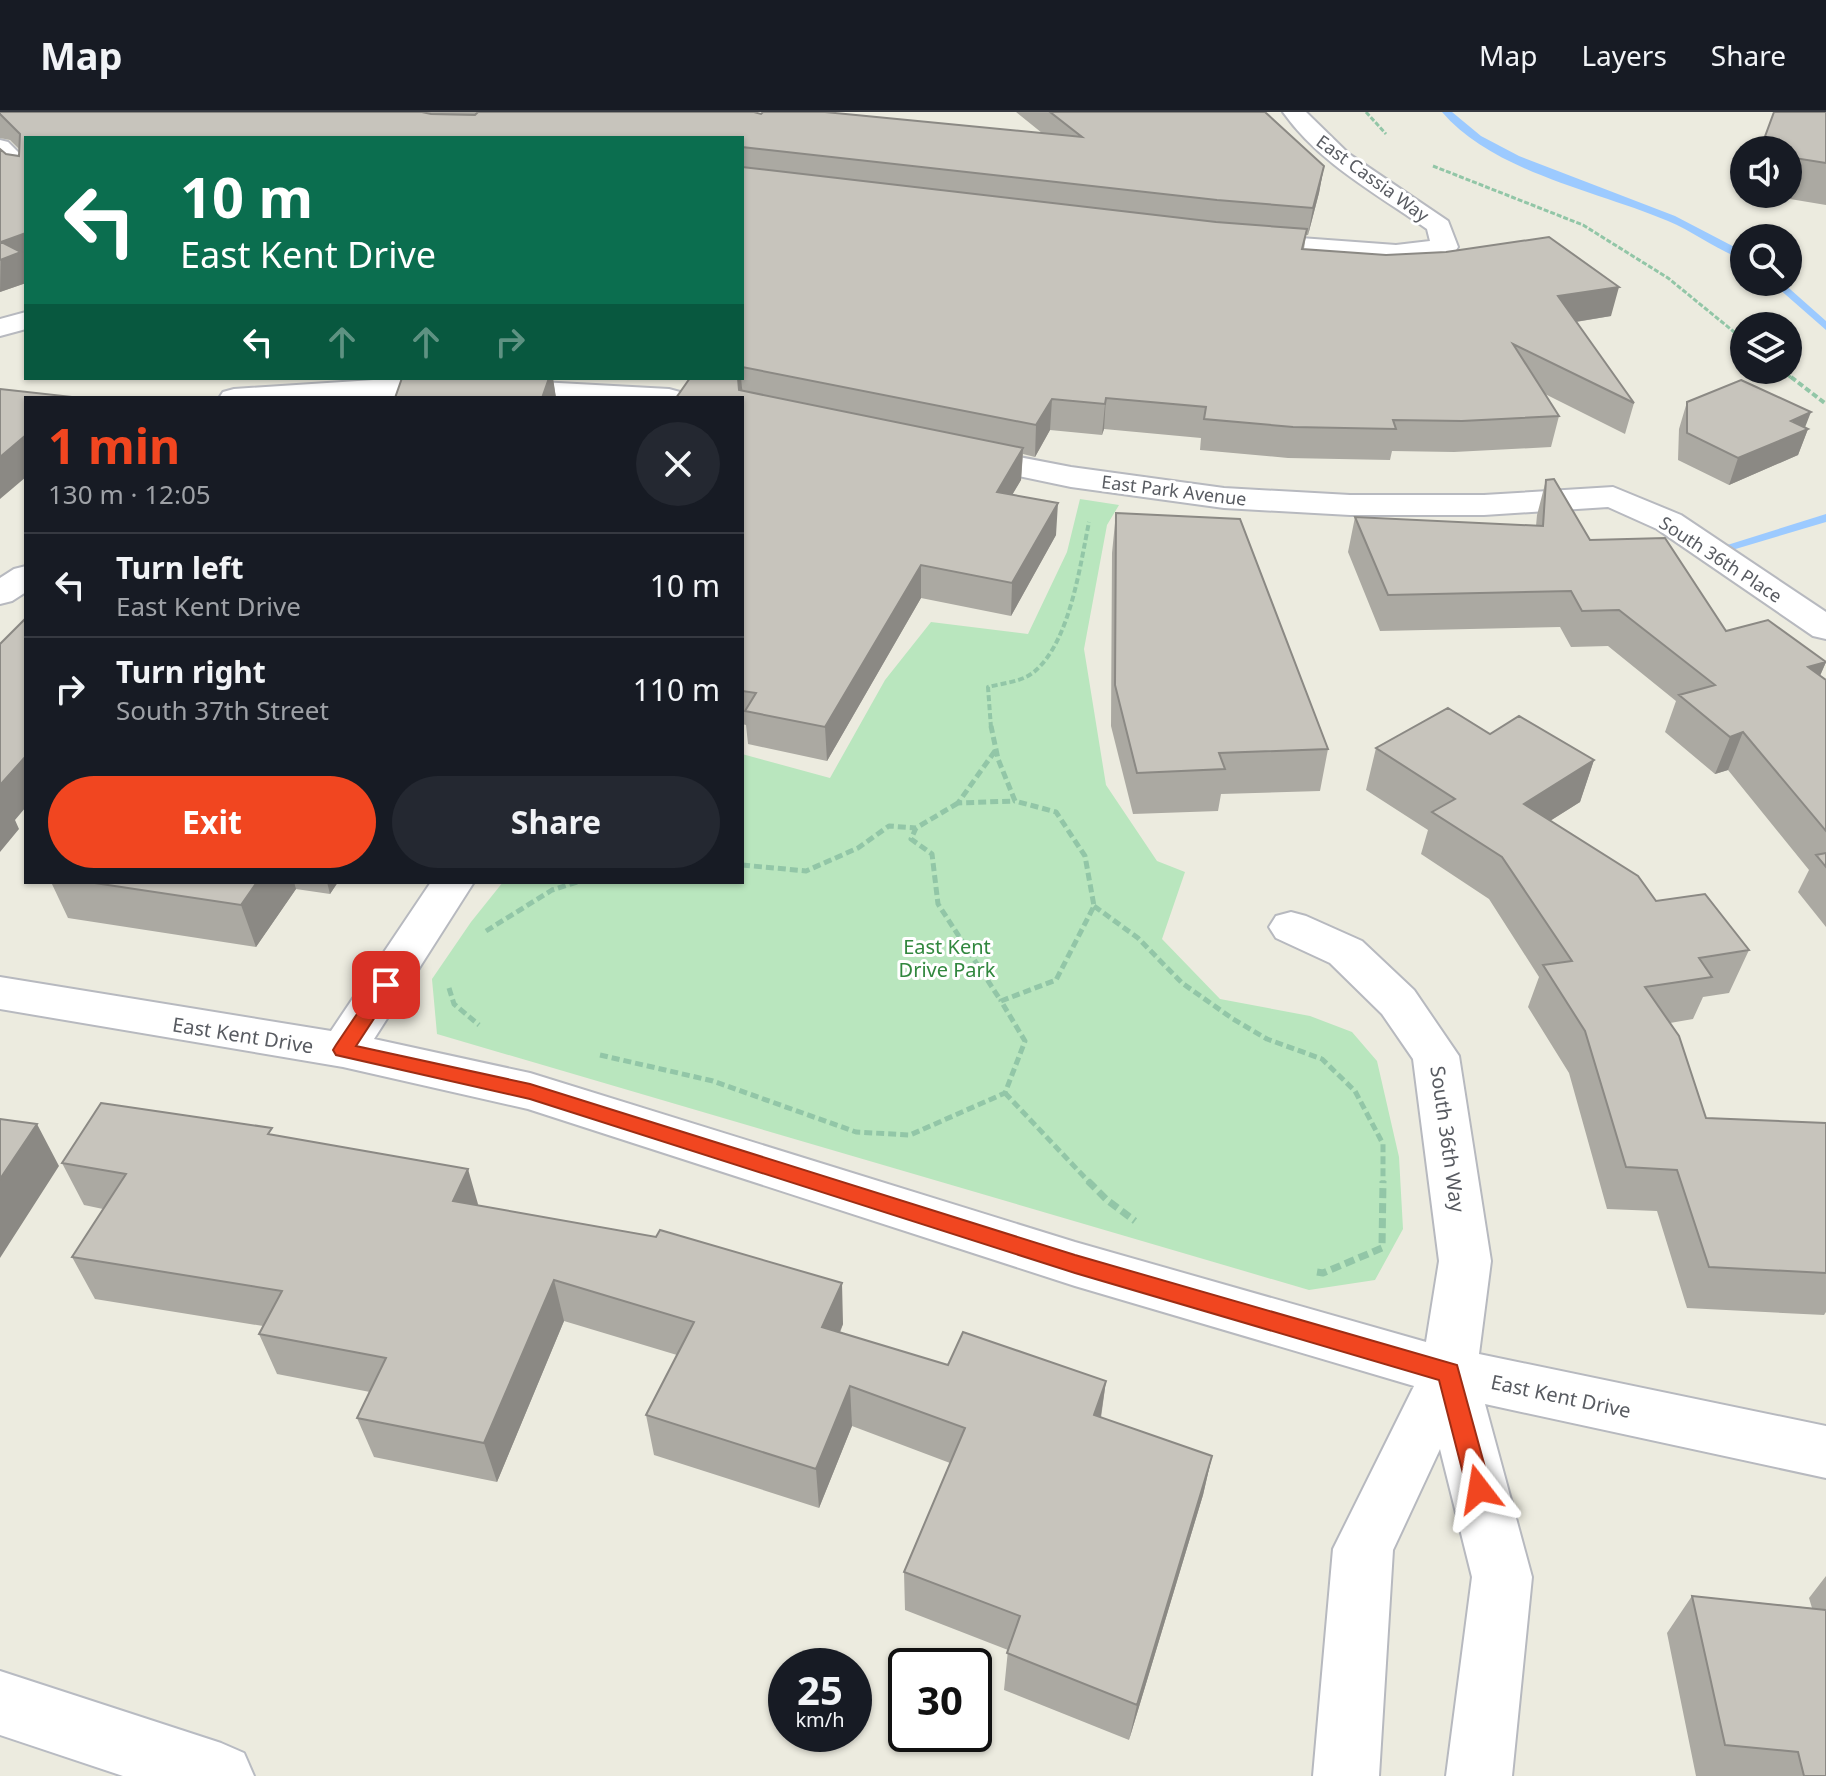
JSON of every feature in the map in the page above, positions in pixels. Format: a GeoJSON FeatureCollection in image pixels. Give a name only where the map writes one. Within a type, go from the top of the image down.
{"type":"FeatureCollection","features":[{"type":"Feature","properties":{"kind":"street","name":"East Cassia Way"},"geometry":{"type":"LineString","coordinates":[[1229,240],[1396,253],[1445,247],[1439,226],[1328,147],[1302,124],[1294,112]]}},
{"type":"Feature","properties":{"kind":"street"},"geometry":{"type":"LineString","coordinates":[[0,147],[24,172]]}},
{"type":"Feature","properties":{"kind":"street"},"geometry":{"type":"LineString","coordinates":[[0,328],[24,321]]}},
{"type":"Feature","properties":{"kind":"street"},"geometry":{"type":"LineString","coordinates":[[265,396],[433,385],[633,396]]}},
{"type":"Feature","properties":{"kind":"street","name":"East Park Avenue"},"geometry":{"type":"LineString","coordinates":[[925,448],[1071,477],[1224,498],[1350,505],[1484,505],[1613,497]]}},
{"type":"Feature","properties":{"kind":"street","name":"South 36th Place"},"geometry":{"type":"LineString","coordinates":[[1613,497],[1669,522],[1826,628]]}},
{"type":"Feature","properties":{"kind":"street"},"geometry":{"type":"LineString","coordinates":[[0,594],[24,577]]}},
{"type":"Feature","properties":{"kind":"street"},"geometry":{"type":"LineString","coordinates":[[343,1050],[452,884]]}},
{"type":"Feature","properties":{"kind":"street","name":"South 36th Way"},"geometry":{"type":"LineString","coordinates":[[1291,927],[1346,952],[1398,1002],[1436,1056],[1465,1261],[1449,1372],[1363,1549],[1346,1776]]}},
{"type":"Feature","properties":{"kind":"street","name":"East Kent Drive"},"geometry":{"type":"LineString","coordinates":[[0,993],[343,1050],[530,1091],[1075,1264],[1449,1372],[1826,1452]]}},
{"type":"Feature","properties":{"kind":"street","name":"South 36th Way"},"geometry":{"type":"LineString","coordinates":[[1449,1372],[1502,1577],[1479,1776]]}},
{"type":"Feature","properties":{"kind":"street"},"geometry":{"type":"LineString","coordinates":[[0,1703],[221,1776]]}},
{"type":"Feature","properties":{"kind":"path"},"geometry":{"type":"LineString","coordinates":[[1366,112],[1394,143]]}},
{"type":"Feature","properties":{"kind":"path"},"geometry":{"type":"LineString","coordinates":[[1420,161],[1583,225],[1668,278],[1730,329]]}},
{"type":"Feature","properties":{"kind":"path"},"geometry":{"type":"LineString","coordinates":[[1800,384],[1826,404]]}},
{"type":"Feature","properties":{"kind":"path"},"geometry":{"type":"LineString","coordinates":[[1015,801],[1001,772],[989,729],[988,687],[1034,673],[1057,638],[1070,605],[1089,520]]}},
{"type":"Feature","properties":{"kind":"path"},"geometry":{"type":"LineString","coordinates":[[585,1052],[713,1081],[856,1132],[910,1135],[1005,1093],[1025,1041],[938,904],[932,854],[911,839],[916,828],[958,803],[995,750]]}},
{"type":"Feature","properties":{"kind":"path"},"geometry":{"type":"LineString","coordinates":[[958,803],[1015,801],[1056,812],[1085,856],[1094,906],[1056,980],[1001,1001]]}},
{"type":"Feature","properties":{"kind":"path"},"geometry":{"type":"LineString","coordinates":[[744,865],[806,871],[858,848],[889,826],[916,828]]}},
{"type":"Feature","properties":{"kind":"path"},"geometry":{"type":"LineString","coordinates":[[479,940],[487,929],[552,890],[571,884]]}},
{"type":"Feature","properties":{"kind":"path"},"geometry":{"type":"LineString","coordinates":[[1094,906],[1138,938],[1182,983],[1267,1039],[1322,1059],[1355,1091],[1383,1144],[1382,1248],[1323,1273],[1309,1270]]}},
{"type":"Feature","properties":{"kind":"path"},"geometry":{"type":"LineString","coordinates":[[447,982],[454,1004],[488,1032]]}},
{"type":"Feature","properties":{"kind":"path"},"geometry":{"type":"LineString","coordinates":[[1005,1093],[1107,1200],[1142,1227]]}},
{"type":"Feature","properties":{"kind":"green space","name":"East Kent Drive Park"},"geometry":{"type":"Polygon","coordinates":[[[1080,499],[1119,505],[1107,525],[1084,649],[1106,785],[1157,861],[1185,872],[1162,939],[1220,999],[1310,1016],[1352,1032],[1377,1061],[1399,1157],[1403,1229],[1375,1280],[1309,1290],[437,1034],[432,979],[501,884],[744,884],[744,755],[830,778],[885,680],[931,622],[1028,634],[1067,552],[1080,499]]]}},
{"type":"Feature","properties":{"kind":"building"},"geometry":{"type":"Polygon","coordinates":[[[825,112],[1082,137],[1050,112],[1265,112],[1324,166],[1313,208],[744,147],[744,136],[24,136],[24,234],[1,242],[21,252],[0,260],[0,149],[6,154],[19,156],[20,134],[0,114],[825,112]]]}},
{"type":"Feature","properties":{"kind":"building"},"geometry":{"type":"Polygon","coordinates":[[[1774,112],[1826,112],[1826,163],[1802,159],[1802,136],[1765,136],[1774,112]]]}},
{"type":"Feature","properties":{"kind":"building"},"geometry":{"type":"Polygon","coordinates":[[[744,167],[1216,222],[1307,229],[1302,249],[1386,255],[1446,252],[1549,237],[1619,287],[1558,296],[1634,403],[1513,344],[1559,416],[1462,421],[1393,420],[1396,429],[1293,427],[1204,419],[1206,407],[1106,398],[1105,404],[1052,399],[1036,425],[744,367],[744,167]]]}},
{"type":"Feature","properties":{"kind":"building"},"geometry":{"type":"Polygon","coordinates":[[[401,380],[548,380],[543,396],[396,396],[401,380]]]}},
{"type":"Feature","properties":{"kind":"building"},"geometry":{"type":"Polygon","coordinates":[[[689,380],[738,380],[739,390],[1023,448],[997,492],[1058,503],[1012,583],[921,565],[825,727],[745,711],[756,693],[744,691],[744,396],[677,396],[689,380]]]}},
{"type":"Feature","properties":{"kind":"building"},"geometry":{"type":"Polygon","coordinates":[[[1731,384],[1750,384],[1811,412],[1791,421],[1808,429],[1738,458],[1687,433],[1687,402],[1731,384]]]}},
{"type":"Feature","properties":{"kind":"building"},"geometry":{"type":"Polygon","coordinates":[[[0,389],[64,396],[24,396],[24,437],[0,457],[0,389]]]}},
{"type":"Feature","properties":{"kind":"building"},"geometry":{"type":"Polygon","coordinates":[[[1554,479],[1590,540],[1665,538],[1726,631],[1768,620],[1826,662],[1808,667],[1826,680],[1826,831],[1743,732],[1730,737],[1679,695],[1715,685],[1619,610],[1582,611],[1571,591],[1388,595],[1355,517],[1543,526],[1546,480],[1554,479]]]}},
{"type":"Feature","properties":{"kind":"building"},"geometry":{"type":"Polygon","coordinates":[[[1116,513],[1240,519],[1328,749],[1219,753],[1225,769],[1137,773],[1115,685],[1116,513]]]}},
{"type":"Feature","properties":{"kind":"building"},"geometry":{"type":"Polygon","coordinates":[[[24,620],[24,758],[0,785],[0,644],[24,620]]]}},
{"type":"Feature","properties":{"kind":"building"},"geometry":{"type":"Polygon","coordinates":[[[1448,708],[1490,734],[1519,716],[1594,760],[1524,804],[1638,876],[1656,901],[1705,894],[1749,950],[1699,958],[1712,977],[1645,987],[1679,1036],[1706,1118],[1826,1123],[1826,1273],[1709,1267],[1677,1170],[1626,1167],[1585,1031],[1543,965],[1572,961],[1502,857],[1432,812],[1455,799],[1376,748],[1448,708]]]}},
{"type":"Feature","properties":{"kind":"building"},"geometry":{"type":"Polygon","coordinates":[[[1826,853],[1826,867],[1816,855],[1826,853]]]}},
{"type":"Feature","properties":{"kind":"building"},"geometry":{"type":"Polygon","coordinates":[[[101,884],[256,884],[241,905],[101,884]]]}},
{"type":"Feature","properties":{"kind":"building"},"geometry":{"type":"Polygon","coordinates":[[[101,1103],[272,1128],[268,1134],[468,1169],[453,1201],[656,1237],[660,1230],[842,1283],[822,1327],[948,1365],[963,1332],[1106,1381],[1094,1415],[1212,1456],[1137,1705],[1007,1653],[1020,1616],[904,1572],[965,1428],[850,1386],[816,1469],[646,1415],[694,1322],[554,1280],[484,1443],[357,1418],[386,1358],[259,1334],[282,1291],[72,1257],[126,1174],[62,1163],[101,1103]]]}},
{"type":"Feature","properties":{"kind":"building"},"geometry":{"type":"Polygon","coordinates":[[[0,1119],[37,1124],[0,1179],[0,1119]]]}},
{"type":"Feature","properties":{"kind":"building"},"geometry":{"type":"Polygon","coordinates":[[[1692,1596],[1826,1610],[1826,1776],[1804,1776],[1798,1752],[1725,1745],[1692,1596]]]}},
{"type":"Feature","properties":{"kind":"waterway"},"geometry":{"type":"LineString","coordinates":[[1447,112],[1478,138],[1503,152],[1697,230],[1730,248]]}},
{"type":"Feature","properties":{"kind":"waterway"},"geometry":{"type":"LineString","coordinates":[[1792,296],[1826,327]]}},
{"type":"Feature","properties":{"kind":"waterway"},"geometry":{"type":"LineString","coordinates":[[1712,552],[1826,518]]}},
{"type":"Feature","properties":{"kind":"route"},"geometry":{"type":"LineString","coordinates":[[386,985],[343,1050],[530,1091],[1075,1264],[1449,1372],[1479,1489]]}}]}
